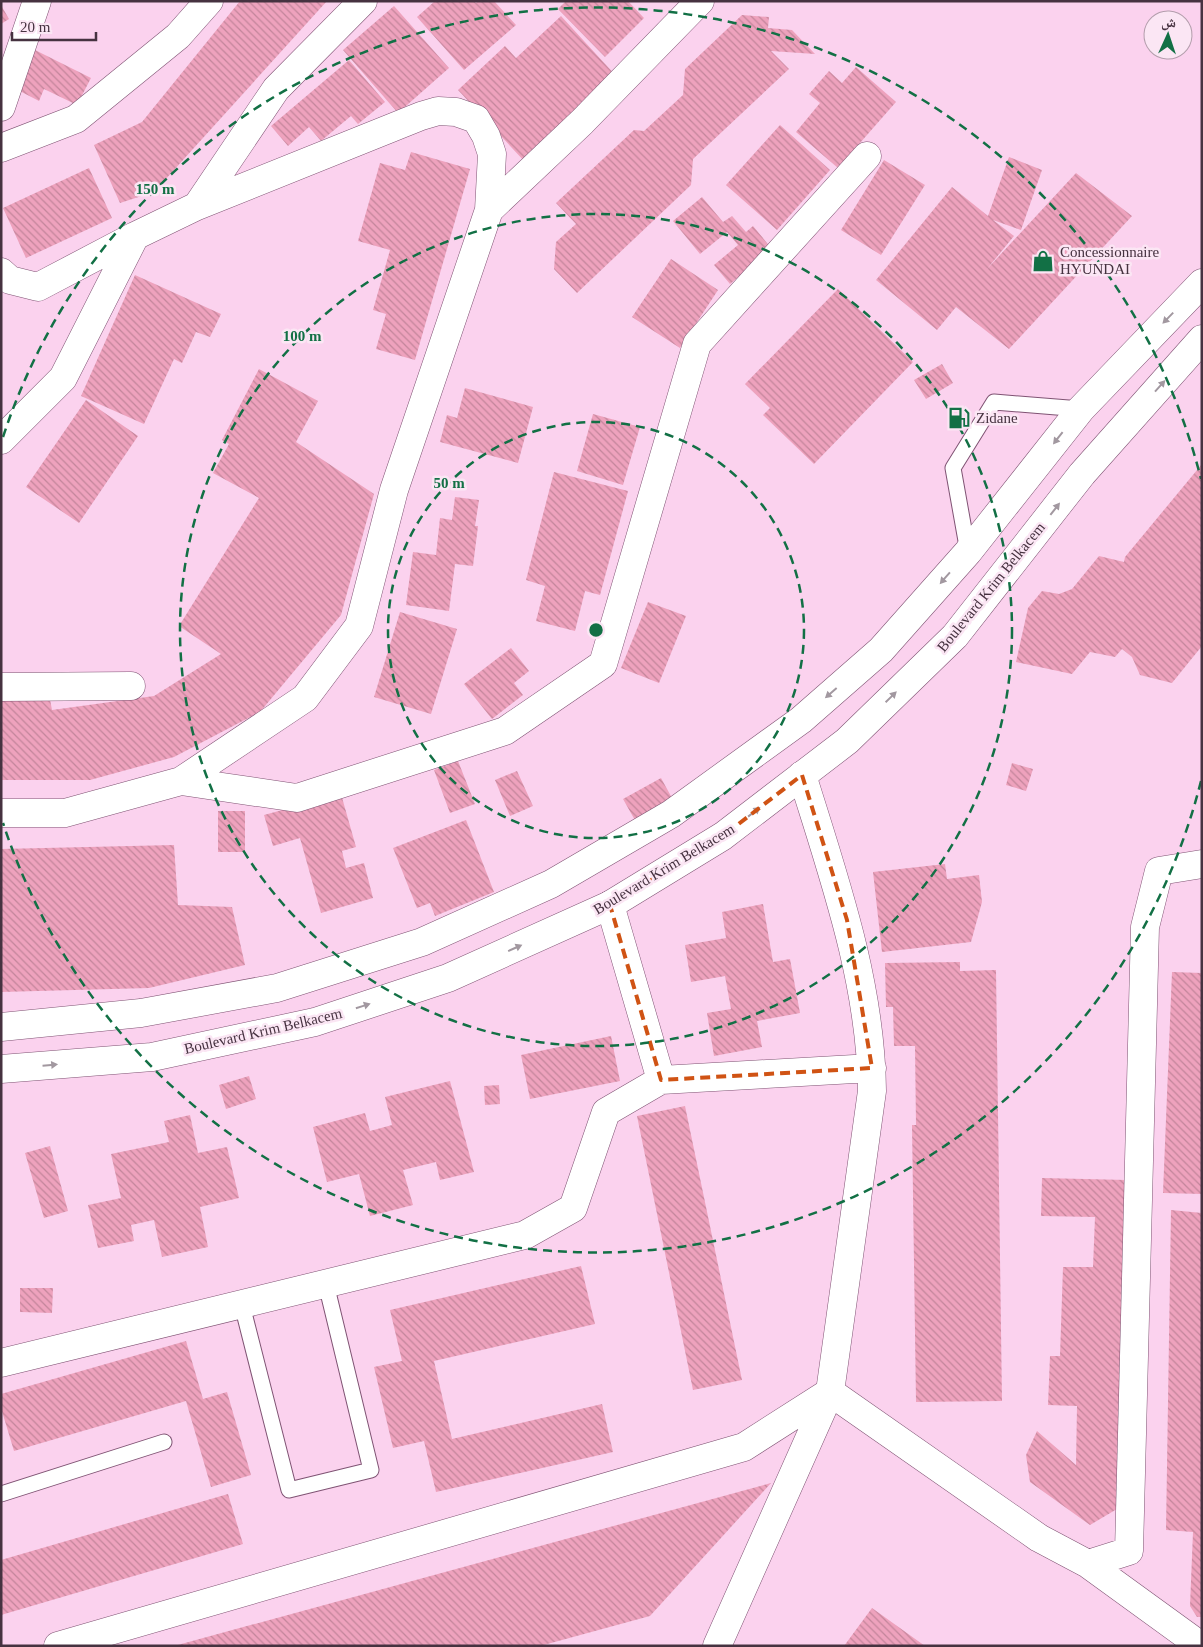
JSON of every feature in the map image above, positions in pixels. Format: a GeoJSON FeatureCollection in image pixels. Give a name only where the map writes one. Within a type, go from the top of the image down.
{"type":"FeatureCollection","features":[{"type":"Feature","properties":{"kind":"street"},"geometry":{"type":"LineString","coordinates":[[1,107],[36,1]]}},
{"type":"Feature","properties":{"kind":"street"},"geometry":{"type":"LineString","coordinates":[[1,148],[76,119],[178,36],[209,1]]}},
{"type":"Feature","properties":{"kind":"street"},"geometry":{"type":"LineString","coordinates":[[197,206],[276,89],[363,1]]}},
{"type":"Feature","properties":{"kind":"street"},"geometry":{"type":"LineString","coordinates":[[489,210],[582,122],[700,1]]}},
{"type":"Feature","properties":{"kind":"street"},"geometry":{"type":"LineString","coordinates":[[1,272],[10,280],[38,286],[197,206],[421,116],[438,111],[456,112],[476,119],[486,136],[492,154],[489,210],[394,490],[359,626],[305,698],[180,782],[65,813],[1,814]]}},
{"type":"Feature","properties":{"kind":"street"},"geometry":{"type":"LineString","coordinates":[[180,782],[297,798],[505,731],[603,664],[697,344],[867,156]]}},
{"type":"Feature","properties":{"kind":"street"},"geometry":{"type":"LineString","coordinates":[[1,440],[64,378],[135,236]]}},
{"type":"Feature","properties":{"kind":"street"},"geometry":{"type":"LineString","coordinates":[[1,1027],[141,1014],[277,988],[422,942],[551,884],[671,814],[801,720],[881,650],[968,552],[1081,409],[1202,283]]}},
{"type":"Feature","properties":{"kind":"street","name":"Boulevard Krim Belkacem"},"geometry":{"type":"LineString","coordinates":[[1,1069],[152,1057],[315,1022],[448,978],[610,905],[723,836],[847,740],[955,636],[1082,474],[1202,340]]}},
{"type":"Feature","properties":{"kind":"street"},"geometry":{"type":"LineString","coordinates":[[1,687],[131,686]]}},
{"type":"Feature","properties":{"kind":"street"},"geometry":{"type":"LineString","coordinates":[[717,1646],[830,1392],[872,1091],[872,1068],[862,993],[847,920],[802,775]]}},
{"type":"Feature","properties":{"kind":"street"},"geometry":{"type":"LineString","coordinates":[[1088,1564],[1129,1551],[1145,927],[1159,871],[1202,864]]}},
{"type":"Feature","properties":{"kind":"street"},"geometry":{"type":"LineString","coordinates":[[610,905],[661,1080]]}},
{"type":"Feature","properties":{"kind":"street"},"geometry":{"type":"LineString","coordinates":[[1,1363],[526,1235],[573,1208],[606,1112],[661,1080],[872,1068]]}},
{"type":"Feature","properties":{"kind":"street"},"geometry":{"type":"LineString","coordinates":[[830,1392],[1039,1538],[1088,1564],[1201,1646]]}},
{"type":"Feature","properties":{"kind":"street"},"geometry":{"type":"LineString","coordinates":[[58,1646],[744,1446],[830,1392]]}},
{"type":"Feature","properties":{"kind":"lane"},"geometry":{"type":"LineString","coordinates":[[968,552],[953,468],[994,402],[1081,409]]}},
{"type":"Feature","properties":{"kind":"lane"},"geometry":{"type":"LineString","coordinates":[[242,1305],[289,1490],[371,1470],[326,1284]]}},
{"type":"Feature","properties":{"kind":"lane"},"geometry":{"type":"LineString","coordinates":[[1,1494],[164,1442]]}},
{"type":"Feature","properties":{"kind":"highlighted area"},"geometry":{"type":"Polygon","coordinates":[[[802,775],[847,920],[872,1068],[661,1080],[610,905],[723,836],[802,775]]]}},
{"type":"Feature","properties":{"kind":"building"},"geometry":{"type":"Polygon","coordinates":[[[240,1],[327,1],[154,192],[120,203],[94,145],[142,122],[240,1]]]}},
{"type":"Feature","properties":{"kind":"building"},"geometry":{"type":"Polygon","coordinates":[[[435,1],[474,1],[476,3],[478,1],[494,1],[516,25],[464,70],[417,17],[435,1]]]}},
{"type":"Feature","properties":{"kind":"building"},"geometry":{"type":"Polygon","coordinates":[[[566,1],[628,1],[644,18],[605,57],[558,9],[566,1]]]}},
{"type":"Feature","properties":{"kind":"building"},"geometry":{"type":"Polygon","coordinates":[[[1,5],[9,19],[1,24],[1,5]]]}},
{"type":"Feature","properties":{"kind":"building"},"geometry":{"type":"Polygon","coordinates":[[[394,6],[449,68],[398,113],[343,50],[394,6]]]}},
{"type":"Feature","properties":{"kind":"building"},"geometry":{"type":"Polygon","coordinates":[[[742,15],[769,17],[768,28],[792,30],[815,54],[771,51],[789,69],[693,159],[691,185],[577,293],[554,269],[556,242],[576,224],[556,203],[634,130],[644,131],[683,95],[685,69],[742,15]]]}},
{"type":"Feature","properties":{"kind":"building"},"geometry":{"type":"Polygon","coordinates":[[[561,16],[618,78],[526,163],[458,90],[505,46],[516,58],[561,16]]]}},
{"type":"Feature","properties":{"kind":"building"},"geometry":{"type":"Polygon","coordinates":[[[33,49],[91,78],[77,105],[44,89],[39,101],[14,88],[33,49]]]}},
{"type":"Feature","properties":{"kind":"building"},"geometry":{"type":"Polygon","coordinates":[[[349,60],[385,102],[358,124],[351,116],[321,141],[309,127],[288,146],[271,126],[349,60]]]}},
{"type":"Feature","properties":{"kind":"building"},"geometry":{"type":"Polygon","coordinates":[[[856,67],[896,102],[838,168],[796,132],[820,103],[809,94],[829,71],[842,83],[856,67]]]}},
{"type":"Feature","properties":{"kind":"building"},"geometry":{"type":"Polygon","coordinates":[[[780,125],[830,170],[777,230],[726,185],[780,125]]]}},
{"type":"Feature","properties":{"kind":"building"},"geometry":{"type":"Polygon","coordinates":[[[411,152],[470,169],[415,360],[376,349],[386,314],[373,310],[390,250],[358,241],[380,163],[405,170],[411,152]]]}},
{"type":"Feature","properties":{"kind":"building"},"geometry":{"type":"Polygon","coordinates":[[[1009,157],[1042,170],[1021,230],[993,220],[1014,236],[987,269],[1076,173],[1132,216],[1009,349],[956,307],[937,330],[876,280],[952,187],[988,216],[1009,157]]]}},
{"type":"Feature","properties":{"kind":"building"},"geometry":{"type":"Polygon","coordinates":[[[884,160],[925,185],[881,255],[841,230],[884,160]]]}},
{"type":"Feature","properties":{"kind":"building"},"geometry":{"type":"Polygon","coordinates":[[[89,168],[112,218],[26,258],[3,208],[89,168]]]}},
{"type":"Feature","properties":{"kind":"building"},"geometry":{"type":"Polygon","coordinates":[[[702,197],[723,222],[732,216],[746,232],[753,226],[772,249],[730,284],[714,265],[738,245],[727,232],[700,254],[673,221],[702,197]]]}},
{"type":"Feature","properties":{"kind":"building"},"geometry":{"type":"Polygon","coordinates":[[[671,259],[718,290],[680,348],[632,317],[671,259]]]}},
{"type":"Feature","properties":{"kind":"building"},"geometry":{"type":"Polygon","coordinates":[[[135,275],[221,314],[210,337],[196,332],[182,363],[174,359],[144,424],[81,396],[135,275]]]}},
{"type":"Feature","properties":{"kind":"building"},"geometry":{"type":"Polygon","coordinates":[[[838,289],[913,362],[814,464],[763,415],[770,408],[745,384],[838,289]]]}},
{"type":"Feature","properties":{"kind":"building"},"geometry":{"type":"Polygon","coordinates":[[[942,364],[953,383],[926,399],[914,380],[942,364]]]}},
{"type":"Feature","properties":{"kind":"building"},"geometry":{"type":"Polygon","coordinates":[[[259,369],[318,401],[296,442],[374,494],[341,615],[260,712],[174,757],[90,780],[1,780],[1,695],[49,694],[52,710],[154,696],[221,654],[179,626],[259,498],[213,473],[229,444],[222,440],[259,369]]]}},
{"type":"Feature","properties":{"kind":"building"},"geometry":{"type":"Polygon","coordinates":[[[465,388],[533,407],[518,463],[440,442],[447,415],[457,418],[465,388]]]}},
{"type":"Feature","properties":{"kind":"building"},"geometry":{"type":"Polygon","coordinates":[[[86,400],[138,436],[79,523],[26,487],[86,400]]]}},
{"type":"Feature","properties":{"kind":"building"},"geometry":{"type":"Polygon","coordinates":[[[593,414],[640,427],[623,485],[577,471],[593,414]]]}},
{"type":"Feature","properties":{"kind":"building"},"geometry":{"type":"Polygon","coordinates":[[[1202,464],[1202,646],[1172,683],[1140,675],[1132,657],[1122,649],[1115,657],[1090,652],[1072,674],[1016,662],[1028,608],[1042,591],[1059,594],[1072,589],[1099,556],[1124,562],[1125,557],[1202,464]]]}},
{"type":"Feature","properties":{"kind":"building"},"geometry":{"type":"Polygon","coordinates":[[[554,472],[628,491],[600,595],[585,591],[575,631],[536,621],[545,586],[526,580],[554,472]]]}},
{"type":"Feature","properties":{"kind":"building"},"geometry":{"type":"Polygon","coordinates":[[[455,497],[479,500],[475,526],[478,526],[473,566],[455,564],[449,611],[406,605],[413,552],[436,555],[440,518],[452,520],[455,497]]]}},
{"type":"Feature","properties":{"kind":"building"},"geometry":{"type":"Polygon","coordinates":[[[648,602],[686,616],[659,683],[621,668],[648,602]]]}},
{"type":"Feature","properties":{"kind":"building"},"geometry":{"type":"Polygon","coordinates":[[[400,612],[457,629],[431,714],[374,697],[400,612]]]}},
{"type":"Feature","properties":{"kind":"building"},"geometry":{"type":"Polygon","coordinates":[[[511,648],[529,671],[514,683],[523,695],[492,719],[464,684],[511,648]]]}},
{"type":"Feature","properties":{"kind":"building"},"geometry":{"type":"Polygon","coordinates":[[[458,761],[475,804],[450,813],[434,770],[458,761]]]}},
{"type":"Feature","properties":{"kind":"building"},"geometry":{"type":"Polygon","coordinates":[[[1012,763],[1033,769],[1026,791],[1006,785],[1012,763]]]}},
{"type":"Feature","properties":{"kind":"building"},"geometry":{"type":"Polygon","coordinates":[[[517,771],[533,806],[510,816],[495,780],[517,771]]]}},
{"type":"Feature","properties":{"kind":"building"},"geometry":{"type":"Polygon","coordinates":[[[661,778],[683,818],[645,838],[623,799],[661,778]]]}},
{"type":"Feature","properties":{"kind":"building"},"geometry":{"type":"Polygon","coordinates":[[[341,794],[356,847],[342,851],[346,868],[364,863],[373,898],[321,913],[300,838],[273,846],[264,815],[341,794]]]}},
{"type":"Feature","properties":{"kind":"building"},"geometry":{"type":"Polygon","coordinates":[[[218,811],[245,811],[245,852],[218,852],[218,811]]]}},
{"type":"Feature","properties":{"kind":"building"},"geometry":{"type":"Polygon","coordinates":[[[466,820],[494,892],[435,916],[430,903],[417,908],[393,848],[466,820]]]}},
{"type":"Feature","properties":{"kind":"building"},"geometry":{"type":"Polygon","coordinates":[[[174,845],[178,905],[232,907],[245,965],[149,988],[1,992],[1,849],[174,845]]]}},
{"type":"Feature","properties":{"kind":"building"},"geometry":{"type":"Polygon","coordinates":[[[945,864],[947,879],[979,875],[982,902],[971,942],[882,952],[873,872],[945,864]]]}},
{"type":"Feature","properties":{"kind":"building"},"geometry":{"type":"Polygon","coordinates":[[[763,904],[773,962],[790,959],[800,1013],[757,1021],[762,1047],[714,1056],[707,1013],[731,1009],[725,976],[691,982],[685,945],[726,938],[722,912],[763,904]]]}},
{"type":"Feature","properties":{"kind":"building"},"geometry":{"type":"Polygon","coordinates":[[[960,962],[960,971],[996,970],[1002,1401],[916,1402],[912,1125],[916,1125],[915,1046],[894,1046],[893,1007],[886,1007],[885,963],[960,962]]]}},
{"type":"Feature","properties":{"kind":"building"},"geometry":{"type":"Polygon","coordinates":[[[1172,972],[1202,973],[1202,1194],[1163,1193],[1172,972]]]}},
{"type":"Feature","properties":{"kind":"building"},"geometry":{"type":"Polygon","coordinates":[[[611,1036],[620,1081],[530,1099],[521,1055],[611,1036]]]}},
{"type":"Feature","properties":{"kind":"building"},"geometry":{"type":"Polygon","coordinates":[[[249,1076],[256,1099],[226,1109],[219,1085],[249,1076]]]}},
{"type":"Feature","properties":{"kind":"building"},"geometry":{"type":"Polygon","coordinates":[[[450,1081],[474,1172],[440,1180],[436,1162],[403,1170],[413,1205],[370,1216],[359,1174],[327,1182],[313,1127],[365,1113],[370,1131],[392,1125],[385,1097],[450,1081]]]}},
{"type":"Feature","properties":{"kind":"building"},"geometry":{"type":"Polygon","coordinates":[[[499,1085],[500,1104],[485,1105],[484,1086],[499,1085]]]}},
{"type":"Feature","properties":{"kind":"building"},"geometry":{"type":"Polygon","coordinates":[[[685,1106],[742,1380],[693,1390],[637,1116],[685,1106]]]}},
{"type":"Feature","properties":{"kind":"building"},"geometry":{"type":"Polygon","coordinates":[[[190,1115],[198,1153],[227,1147],[239,1198],[200,1207],[208,1247],[162,1257],[154,1220],[131,1225],[134,1241],[98,1248],[88,1205],[121,1198],[111,1154],[169,1142],[164,1121],[190,1115]]]}},
{"type":"Feature","properties":{"kind":"building"},"geometry":{"type":"Polygon","coordinates":[[[50,1146],[68,1211],[44,1218],[25,1153],[50,1146]]]}},
{"type":"Feature","properties":{"kind":"building"},"geometry":{"type":"Polygon","coordinates":[[[1042,1178],[1127,1180],[1117,1509],[1090,1525],[1030,1482],[1026,1455],[1037,1431],[1076,1465],[1077,1406],[1048,1405],[1050,1356],[1060,1356],[1063,1267],[1093,1267],[1095,1217],[1041,1216],[1042,1178]]]}},
{"type":"Feature","properties":{"kind":"building"},"geometry":{"type":"Polygon","coordinates":[[[1171,1210],[1202,1213],[1202,1617],[1197,1617],[1190,1606],[1193,1532],[1166,1530],[1171,1210]]]}},
{"type":"Feature","properties":{"kind":"building"},"geometry":{"type":"Polygon","coordinates":[[[581,1266],[595,1324],[434,1361],[452,1439],[602,1404],[613,1452],[436,1492],[424,1441],[393,1448],[374,1367],[402,1361],[390,1310],[581,1266]]]}},
{"type":"Feature","properties":{"kind":"building"},"geometry":{"type":"Polygon","coordinates":[[[20,1288],[53,1288],[52,1313],[20,1312],[20,1288]]]}},
{"type":"Feature","properties":{"kind":"building"},"geometry":{"type":"Polygon","coordinates":[[[186,1341],[203,1399],[227,1392],[251,1475],[211,1487],[186,1401],[14,1451],[1,1408],[1,1394],[186,1341]]]}},
{"type":"Feature","properties":{"kind":"building"},"geometry":{"type":"Polygon","coordinates":[[[771,1483],[650,1616],[540,1646],[174,1646],[771,1483]]]}},
{"type":"Feature","properties":{"kind":"building"},"geometry":{"type":"Polygon","coordinates":[[[228,1494],[243,1544],[1,1615],[1,1560],[228,1494]]]}},
{"type":"Feature","properties":{"kind":"building"},"geometry":{"type":"Polygon","coordinates":[[[872,1608],[925,1646],[844,1646],[872,1608]]]}},
{"type":"Feature","properties":{"kind":"place","name":"Concessionnaire HYUNDAI"},"geometry":{"type":"Point","coordinates":[1043,261]}},
{"type":"Feature","properties":{"kind":"place","name":"Zidane"},"geometry":{"type":"Point","coordinates":[959,418]}}]}
